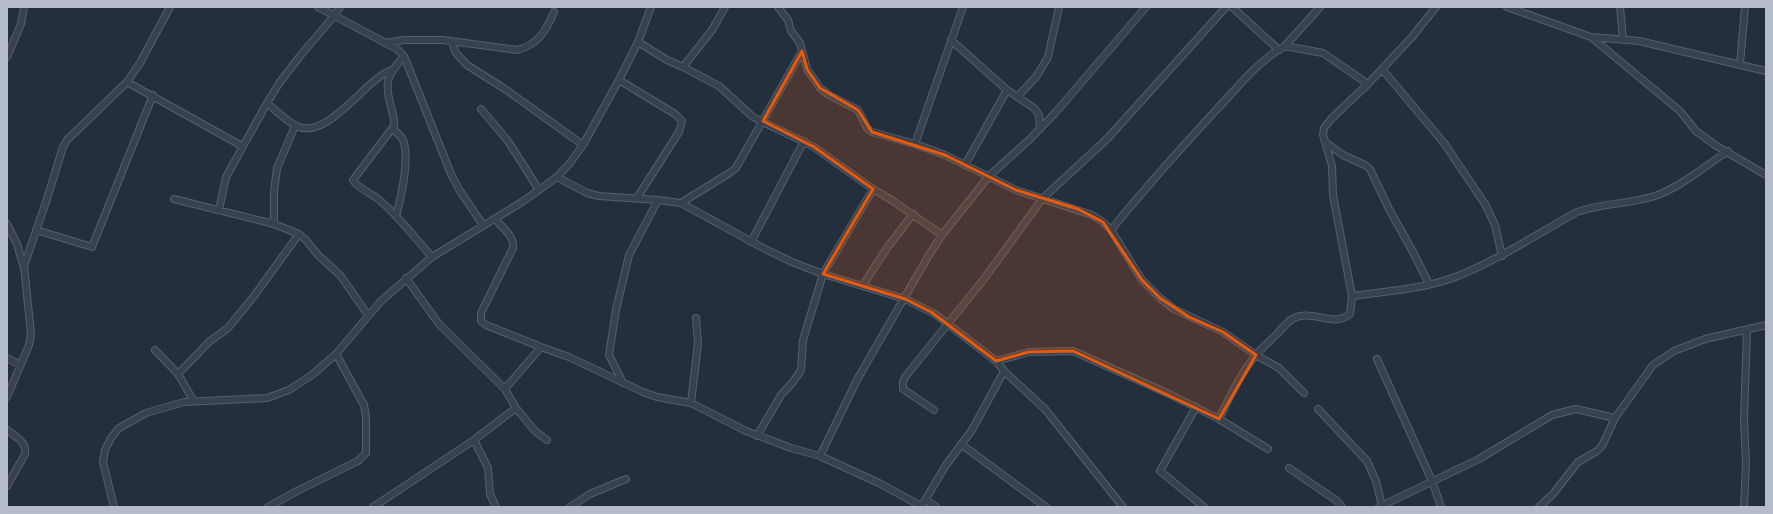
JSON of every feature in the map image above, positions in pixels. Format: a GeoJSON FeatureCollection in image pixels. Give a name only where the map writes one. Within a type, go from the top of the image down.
{"type":"FeatureCollection","features":[{"type":"Feature","properties":{"kind":"street"},"geometry":{"type":"LineString","coordinates":[[7,57],[21,24],[24,7]]}},
{"type":"Feature","properties":{"kind":"street"},"geometry":{"type":"LineString","coordinates":[[24,266],[63,147],[67,140],[127,82],[140,63],[170,7]]}},
{"type":"Feature","properties":{"kind":"street"},"geometry":{"type":"LineString","coordinates":[[318,7],[397,49],[404,56],[451,174],[460,191],[483,225]]}},
{"type":"Feature","properties":{"kind":"street"},"geometry":{"type":"LineString","coordinates":[[219,210],[226,177],[267,103],[280,82],[340,7]]}},
{"type":"Feature","properties":{"kind":"street"},"geometry":{"type":"LineString","coordinates":[[114,507],[103,462],[105,450],[111,438],[119,428],[146,413],[193,400],[267,398],[289,390],[312,375],[336,354],[368,315],[406,278],[432,257],[495,219],[557,177],[570,163],[583,145],[619,80],[638,42],[651,7]]}},
{"type":"Feature","properties":{"kind":"street"},"geometry":{"type":"LineString","coordinates":[[683,67],[712,30],[724,7]]}},
{"type":"Feature","properties":{"kind":"street"},"geometry":{"type":"LineString","coordinates":[[778,7],[788,20],[791,31],[800,43],[807,69],[820,88],[829,95],[858,110],[867,128],[872,132],[915,144],[945,155],[1016,190],[1092,215],[1103,222],[1111,230],[1142,280],[1160,298],[1174,309],[1223,332],[1284,372],[1304,393]]}},
{"type":"Feature","properties":{"kind":"street"},"geometry":{"type":"LineString","coordinates":[[915,144],[963,7]]}},
{"type":"Feature","properties":{"kind":"street"},"geometry":{"type":"LineString","coordinates":[[1018,96],[1036,76],[1046,61],[1051,48],[1059,7]]}},
{"type":"Feature","properties":{"kind":"street"},"geometry":{"type":"LineString","coordinates":[[820,456],[858,378],[942,235],[988,177],[1040,129],[1092,71],[1146,7]]}},
{"type":"Feature","properties":{"kind":"street"},"geometry":{"type":"LineString","coordinates":[[934,410],[906,392],[903,382],[905,377],[984,279],[1042,199],[1107,139],[1226,7]]}},
{"type":"Feature","properties":{"kind":"street"},"geometry":{"type":"LineString","coordinates":[[1232,7],[1279,50]]}},
{"type":"Feature","properties":{"kind":"street"},"geometry":{"type":"LineString","coordinates":[[1111,230],[1154,179],[1242,82],[1285,46],[1320,7]]}},
{"type":"Feature","properties":{"kind":"street"},"geometry":{"type":"LineString","coordinates":[[1219,419],[1238,383],[1256,355],[1293,318],[1308,316],[1329,319],[1345,318],[1350,314],[1352,308],[1352,296],[1333,195],[1330,159],[1323,135],[1327,123],[1368,84],[1421,27],[1436,7]]}},
{"type":"Feature","properties":{"kind":"street"},"geometry":{"type":"LineString","coordinates":[[1507,7],[1591,37],[1639,41],[1766,71]]}},
{"type":"Feature","properties":{"kind":"street"},"geometry":{"type":"LineString","coordinates":[[1620,7],[1623,39]]}},
{"type":"Feature","properties":{"kind":"street"},"geometry":{"type":"LineString","coordinates":[[1740,64],[1745,7]]}},
{"type":"Feature","properties":{"kind":"street"},"geometry":{"type":"LineString","coordinates":[[385,43],[426,39],[506,50],[517,50],[527,48],[537,42],[544,34],[554,12]]}},
{"type":"Feature","properties":{"kind":"street"},"geometry":{"type":"LineString","coordinates":[[1591,37],[1680,111],[1696,132],[1715,145],[1728,151],[1766,174]]}},
{"type":"Feature","properties":{"kind":"street"},"geometry":{"type":"LineString","coordinates":[[951,40],[1007,90],[1018,96],[1037,112],[1040,129]]}},
{"type":"Feature","properties":{"kind":"street"},"geometry":{"type":"LineString","coordinates":[[452,42],[456,53],[467,65],[499,85],[583,145]]}},
{"type":"Feature","properties":{"kind":"street"},"geometry":{"type":"LineString","coordinates":[[638,42],[666,60],[683,67],[719,86],[746,111],[763,122],[804,141],[942,235]]}},
{"type":"Feature","properties":{"kind":"street"},"geometry":{"type":"LineString","coordinates":[[1285,46],[1323,52],[1368,84]]}},
{"type":"Feature","properties":{"kind":"street"},"geometry":{"type":"LineString","coordinates":[[681,203],[731,172],[740,163],[802,51]]}},
{"type":"Feature","properties":{"kind":"street"},"geometry":{"type":"LineString","coordinates":[[404,56],[392,70],[388,78],[387,91],[395,121],[393,129],[353,180],[356,184],[379,200],[396,216],[432,257]]}},
{"type":"Feature","properties":{"kind":"street"},"geometry":{"type":"LineString","coordinates":[[1382,69],[1444,143],[1485,204],[1495,225],[1502,256]]}},
{"type":"Feature","properties":{"kind":"street"},"geometry":{"type":"LineString","coordinates":[[267,103],[295,126],[306,128],[325,122],[352,103],[381,75],[392,70]]}},
{"type":"Feature","properties":{"kind":"street"},"geometry":{"type":"LineString","coordinates":[[619,80],[675,114],[682,121],[680,132],[637,198]]}},
{"type":"Feature","properties":{"kind":"street"},"geometry":{"type":"LineString","coordinates":[[127,82],[242,146]]}},
{"type":"Feature","properties":{"kind":"street"},"geometry":{"type":"LineString","coordinates":[[965,165],[1007,90]]}},
{"type":"Feature","properties":{"kind":"street"},"geometry":{"type":"LineString","coordinates":[[36,230],[92,247],[153,96]]}},
{"type":"Feature","properties":{"kind":"street"},"geometry":{"type":"LineString","coordinates":[[481,109],[508,141],[539,190]]}},
{"type":"Feature","properties":{"kind":"street"},"geometry":{"type":"LineString","coordinates":[[274,224],[274,192],[277,168],[295,126]]}},
{"type":"Feature","properties":{"kind":"street"},"geometry":{"type":"LineString","coordinates":[[393,129],[402,138],[405,165],[402,180],[402,194],[396,216]]}},
{"type":"Feature","properties":{"kind":"street"},"geometry":{"type":"LineString","coordinates":[[751,242],[804,141]]}},
{"type":"Feature","properties":{"kind":"street"},"geometry":{"type":"LineString","coordinates":[[1325,142],[1343,155],[1365,165],[1370,169],[1389,209],[1429,284]]}},
{"type":"Feature","properties":{"kind":"street"},"geometry":{"type":"LineString","coordinates":[[1352,296],[1429,284],[1457,276],[1502,256],[1577,212],[1588,208],[1638,200],[1673,188],[1728,151]]}},
{"type":"Feature","properties":{"kind":"street"},"geometry":{"type":"LineString","coordinates":[[557,177],[586,193],[608,197],[637,198],[681,203],[751,242],[823,274],[905,299],[931,312],[996,361],[1004,371],[1045,409],[1123,507]]}},
{"type":"Feature","properties":{"kind":"street"},"geometry":{"type":"LineString","coordinates":[[757,436],[781,395],[793,382],[800,370],[802,340],[823,274],[873,189]]}},
{"type":"Feature","properties":{"kind":"street"},"geometry":{"type":"LineString","coordinates":[[174,199],[274,224],[299,234],[318,255],[340,275],[368,315]]}},
{"type":"Feature","properties":{"kind":"street"},"geometry":{"type":"LineString","coordinates":[[623,383],[610,354],[616,310],[630,255],[658,200]]}},
{"type":"Feature","properties":{"kind":"street"},"geometry":{"type":"LineString","coordinates":[[863,285],[887,248],[913,214]]}},
{"type":"Feature","properties":{"kind":"street"},"geometry":{"type":"LineString","coordinates":[[495,219],[514,243],[513,248],[481,313],[482,321],[486,325],[569,357],[623,383],[657,396],[691,403],[757,436],[820,456],[879,483],[921,506],[946,465],[972,430],[1004,371]]}},
{"type":"Feature","properties":{"kind":"street"},"geometry":{"type":"LineString","coordinates":[[7,224],[17,244],[24,266],[24,276],[32,327],[29,344],[7,397]]}},
{"type":"Feature","properties":{"kind":"street"},"geometry":{"type":"LineString","coordinates":[[178,374],[210,341],[228,328],[254,296],[299,234]]}},
{"type":"Feature","properties":{"kind":"street"},"geometry":{"type":"LineString","coordinates":[[406,278],[439,324],[505,389],[516,408],[534,431],[547,440]]}},
{"type":"Feature","properties":{"kind":"street"},"geometry":{"type":"LineString","coordinates":[[691,403],[698,343],[696,318]]}},
{"type":"Feature","properties":{"kind":"street"},"geometry":{"type":"LineString","coordinates":[[1539,507],[1553,494],[1578,462],[1597,451],[1602,446],[1615,418],[1653,365],[1689,344],[1766,325]]}},
{"type":"Feature","properties":{"kind":"street"},"geometry":{"type":"LineString","coordinates":[[1744,507],[1746,463],[1744,420],[1747,330]]}},
{"type":"Feature","properties":{"kind":"street"},"geometry":{"type":"LineString","coordinates":[[505,389],[541,347]]}},
{"type":"Feature","properties":{"kind":"street"},"geometry":{"type":"LineString","coordinates":[[155,350],[178,374],[193,400]]}},
{"type":"Feature","properties":{"kind":"street"},"geometry":{"type":"LineString","coordinates":[[996,361],[1029,352],[1073,351],[1196,407],[1219,419],[1268,449]]}},
{"type":"Feature","properties":{"kind":"street"},"geometry":{"type":"LineString","coordinates":[[268,507],[358,461],[366,454],[366,417],[364,405],[336,354]]}},
{"type":"Feature","properties":{"kind":"street"},"geometry":{"type":"LineString","coordinates":[[7,358],[20,365]]}},
{"type":"Feature","properties":{"kind":"street"},"geometry":{"type":"LineString","coordinates":[[1377,359],[1432,481],[1441,507]]}},
{"type":"Feature","properties":{"kind":"street"},"geometry":{"type":"LineString","coordinates":[[1196,407],[1160,471],[1204,507]]}},
{"type":"Feature","properties":{"kind":"street"},"geometry":{"type":"LineString","coordinates":[[373,507],[474,440],[516,408]]}},
{"type":"Feature","properties":{"kind":"street"},"geometry":{"type":"LineString","coordinates":[[1318,409],[1367,461],[1376,482],[1380,506],[1474,462],[1552,415],[1576,409],[1615,418]]}},
{"type":"Feature","properties":{"kind":"street"},"geometry":{"type":"LineString","coordinates":[[7,430],[24,444],[26,449],[25,454],[7,486]]}},
{"type":"Feature","properties":{"kind":"street"},"geometry":{"type":"LineString","coordinates":[[474,440],[488,468],[490,494],[496,507]]}},
{"type":"Feature","properties":{"kind":"street"},"geometry":{"type":"LineString","coordinates":[[961,444],[1046,507]]}},
{"type":"Feature","properties":{"kind":"street"},"geometry":{"type":"LineString","coordinates":[[1289,468],[1337,501],[1342,507]]}},
{"type":"Feature","properties":{"kind":"street"},"geometry":{"type":"LineString","coordinates":[[570,507],[590,494],[626,479]]}},
{"type":"Feature","properties":{"kind":"street"},"geometry":{"type":"LineString","coordinates":[[926,500],[936,507]]}},
{"type":"Feature","properties":{"kind":"highlighted area"},"geometry":{"type":"Polygon","coordinates":[[[802,51],[807,69],[820,88],[858,110],[872,132],[945,155],[1016,190],[1078,209],[1103,222],[1142,280],[1160,298],[1189,317],[1223,332],[1256,355],[1219,419],[1073,351],[1029,352],[996,361],[931,312],[905,299],[823,274],[873,189],[814,147],[763,121],[802,51]]]}}]}
